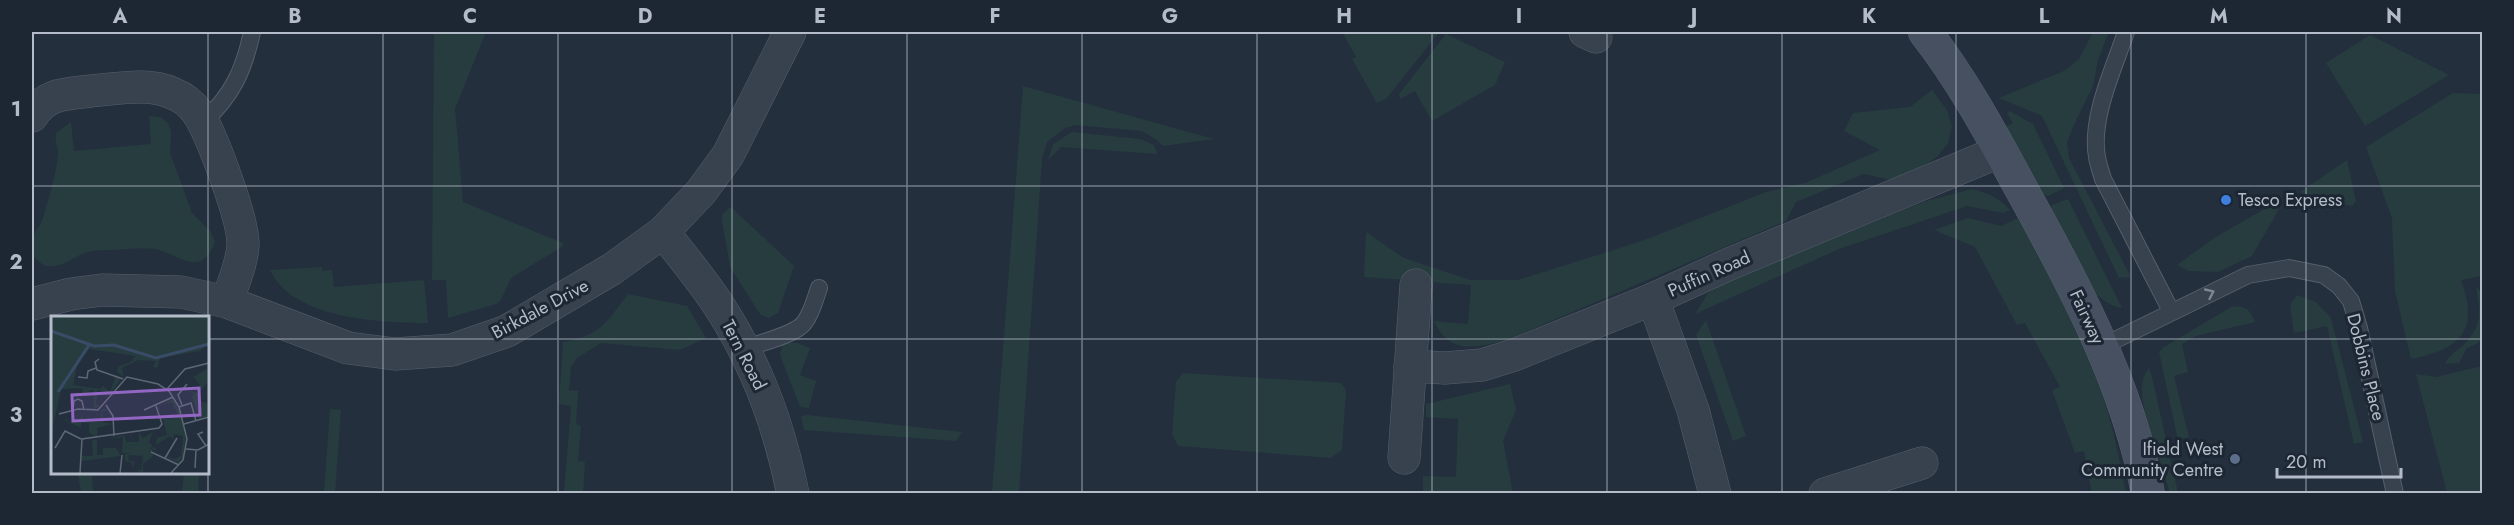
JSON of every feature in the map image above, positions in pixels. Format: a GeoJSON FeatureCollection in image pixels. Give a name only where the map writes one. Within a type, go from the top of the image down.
{"type":"FeatureCollection","features":[{"type":"Feature","properties":{"kind":"street","name":"Birkdale Drive"},"geometry":{"type":"LineString","coordinates":[[32,304],[71,294],[130,290],[181,292],[227,302],[348,348],[395,354],[452,350],[507,331],[612,269],[663,232],[700,192],[728,155],[790,32]]}},
{"type":"Feature","properties":{"kind":"street"},"geometry":{"type":"LineString","coordinates":[[1925,32],[1949,62],[2001,151]]}},
{"type":"Feature","properties":{"kind":"street"},"geometry":{"type":"LineString","coordinates":[[32,116],[46,100],[70,93],[157,88],[170,92],[189,104],[203,122],[235,210],[243,243],[240,265],[227,302]]}},
{"type":"Feature","properties":{"kind":"street","name":"Puffin Road"},"geometry":{"type":"LineString","coordinates":[[1410,366],[1445,368],[1482,365],[1514,355],[1653,299],[1727,265],[2001,151]]}},
{"type":"Feature","properties":{"kind":"street","name":"Fairway"},"geometry":{"type":"LineString","coordinates":[[2001,151],[2057,254],[2101,347],[2120,392],[2136,443],[2148,494]]}},
{"type":"Feature","properties":{"kind":"street","name":"Tern Road"},"geometry":{"type":"LineString","coordinates":[[663,232],[722,310],[743,349],[785,454],[793,494]]}},
{"type":"Feature","properties":{"kind":"street"},"geometry":{"type":"LineString","coordinates":[[1404,458],[1416,285]]}},
{"type":"Feature","properties":{"kind":"street"},"geometry":{"type":"LineString","coordinates":[[1653,299],[1693,410],[1715,494]]}},
{"type":"Feature","properties":{"kind":"street"},"geometry":{"type":"LineString","coordinates":[[1825,494],[1922,463]]}},
{"type":"Feature","properties":{"kind":"lane"},"geometry":{"type":"LineString","coordinates":[[203,122],[220,107],[231,91],[242,70],[252,32]]}},
{"type":"Feature","properties":{"kind":"lane"},"geometry":{"type":"LineString","coordinates":[[2126,32],[2100,112],[2096,136],[2097,157],[2103,179],[2171,311]]}},
{"type":"Feature","properties":{"kind":"lane","name":"Dobbins Place"},"geometry":{"type":"LineString","coordinates":[[2101,347],[2248,275],[2269,270],[2305,270],[2324,275],[2339,286],[2350,302],[2359,328],[2395,494]]}},
{"type":"Feature","properties":{"kind":"lane"},"geometry":{"type":"LineString","coordinates":[[743,349],[803,325],[810,314],[819,288]]}},
{"type":"Feature","properties":{"kind":"green space"},"geometry":{"type":"Polygon","coordinates":[[[434,32],[486,32],[455,109],[463,202],[563,243],[563,246],[511,278],[501,300],[496,304],[448,318],[446,280],[432,280],[434,32]]]}},
{"type":"Feature","properties":{"kind":"green space"},"geometry":{"type":"Polygon","coordinates":[[[1342,32],[1439,32],[1387,98],[1377,103],[1352,59],[1356,57],[1342,32]]]}},
{"type":"Feature","properties":{"kind":"green space"},"geometry":{"type":"Polygon","coordinates":[[[2093,32],[2109,32],[2098,60],[2093,86],[2067,143],[2069,158],[2131,277],[2119,278],[2042,116],[1999,98],[2066,70],[2079,59],[2093,32]]]}},
{"type":"Feature","properties":{"kind":"green space"},"geometry":{"type":"Polygon","coordinates":[[[1446,34],[1505,62],[1495,85],[1432,121],[1415,91],[1400,99],[1399,94],[1446,34]]]}},
{"type":"Feature","properties":{"kind":"green space"},"geometry":{"type":"Polygon","coordinates":[[[2370,35],[2449,75],[2365,126],[2326,63],[2370,35]]]}},
{"type":"Feature","properties":{"kind":"green space"},"geometry":{"type":"Polygon","coordinates":[[[1023,86],[1214,139],[1163,146],[1142,131],[1076,125],[1065,128],[1047,142],[1042,159],[1019,493],[992,493],[1023,86]]]}},
{"type":"Feature","properties":{"kind":"green space"},"geometry":{"type":"Polygon","coordinates":[[[1932,90],[1947,110],[1952,126],[1948,143],[1938,156],[1927,164],[1891,180],[1864,174],[1796,202],[1786,221],[1507,340],[1485,345],[1465,346],[1448,340],[1440,332],[1434,321],[1468,324],[1471,285],[1364,277],[1366,232],[1404,258],[1470,280],[1518,280],[1642,241],[1766,192],[1805,183],[1880,150],[1844,131],[1853,113],[1910,107],[1932,90]]]}},
{"type":"Feature","properties":{"kind":"green space"},"geometry":{"type":"Polygon","coordinates":[[[2453,93],[2482,94],[2482,276],[2461,280],[2468,312],[2462,335],[2442,350],[2411,359],[2395,291],[2392,218],[2366,147],[2453,93]]]}},
{"type":"Feature","properties":{"kind":"green space"},"geometry":{"type":"Polygon","coordinates":[[[2010,111],[2033,124],[2064,188],[2048,196],[2040,192],[2004,127],[2013,123],[2007,113],[2010,111]]]}},
{"type":"Feature","properties":{"kind":"green space"},"geometry":{"type":"Polygon","coordinates":[[[149,116],[160,117],[168,123],[171,132],[170,153],[192,213],[211,232],[215,242],[209,253],[203,260],[189,262],[155,249],[101,250],[82,254],[59,265],[42,264],[30,248],[32,237],[43,218],[54,178],[58,152],[56,133],[71,122],[74,151],[151,144],[149,116]]]}},
{"type":"Feature","properties":{"kind":"green space"},"geometry":{"type":"Polygon","coordinates":[[[1072,132],[1140,139],[1154,145],[1157,154],[1061,147],[1048,160],[1053,144],[1072,132]]]}},
{"type":"Feature","properties":{"kind":"green space"},"geometry":{"type":"Polygon","coordinates":[[[2347,160],[2356,201],[2352,206],[2313,200],[2300,192],[2347,160]]]}},
{"type":"Feature","properties":{"kind":"green space"},"geometry":{"type":"Polygon","coordinates":[[[1972,189],[1993,196],[2010,210],[2003,213],[1967,206],[1839,249],[1695,314],[1708,293],[1722,284],[1923,202],[1972,189]]]}},
{"type":"Feature","properties":{"kind":"green space"},"geometry":{"type":"Polygon","coordinates":[[[2068,199],[2122,308],[2104,300],[2089,285],[2050,211],[2052,205],[2068,199]]]}},
{"type":"Feature","properties":{"kind":"green space"},"geometry":{"type":"Polygon","coordinates":[[[2275,203],[2279,209],[2252,256],[2218,272],[2188,271],[2177,265],[2214,238],[2275,203]]]}},
{"type":"Feature","properties":{"kind":"green space"},"geometry":{"type":"Polygon","coordinates":[[[731,207],[794,266],[778,313],[769,318],[760,314],[730,267],[722,214],[731,207]]]}},
{"type":"Feature","properties":{"kind":"green space"},"geometry":{"type":"Polygon","coordinates":[[[1968,218],[2001,226],[2018,218],[2065,307],[2086,353],[2111,423],[2126,493],[2092,493],[2084,451],[2075,453],[2052,390],[2060,387],[2025,323],[2017,325],[1975,247],[1934,230],[1968,218]]]}},
{"type":"Feature","properties":{"kind":"green space"},"geometry":{"type":"Polygon","coordinates":[[[322,267],[322,271],[332,270],[334,287],[424,280],[428,323],[363,319],[317,308],[297,299],[281,286],[270,270],[322,267]]]}},
{"type":"Feature","properties":{"kind":"green space"},"geometry":{"type":"Polygon","coordinates":[[[2476,287],[2482,293],[2482,341],[2467,348],[2459,363],[2445,364],[2468,340],[2476,327],[2479,304],[2476,287]]]}},
{"type":"Feature","properties":{"kind":"green space"},"geometry":{"type":"Polygon","coordinates":[[[628,294],[687,306],[706,338],[680,350],[601,343],[577,358],[571,367],[569,390],[578,391],[576,424],[581,426],[578,461],[585,462],[583,493],[564,493],[571,406],[559,404],[563,342],[586,336],[601,326],[628,294]]]}},
{"type":"Feature","properties":{"kind":"green space"},"geometry":{"type":"Polygon","coordinates":[[[2297,295],[2316,302],[2331,318],[2363,442],[2354,444],[2327,326],[2294,333],[2290,305],[2297,295]]]}},
{"type":"Feature","properties":{"kind":"green space"},"geometry":{"type":"Polygon","coordinates":[[[2238,306],[2249,311],[2255,322],[2196,336],[2182,344],[2188,372],[2174,376],[2189,437],[2181,439],[2177,436],[2159,352],[2231,307],[2238,306]]]}},
{"type":"Feature","properties":{"kind":"green space"},"geometry":{"type":"Polygon","coordinates":[[[1706,320],[1746,436],[1733,441],[1696,335],[1706,320]]]}},
{"type":"Feature","properties":{"kind":"green space"},"geometry":{"type":"Polygon","coordinates":[[[797,343],[810,348],[800,375],[816,381],[809,408],[800,407],[780,355],[782,345],[797,343]]]}},
{"type":"Feature","properties":{"kind":"green space"},"geometry":{"type":"Polygon","coordinates":[[[2482,366],[2482,493],[2447,493],[2416,374],[2436,377],[2482,366]]]}},
{"type":"Feature","properties":{"kind":"green space"},"geometry":{"type":"Polygon","coordinates":[[[2149,368],[2178,493],[2170,493],[2144,408],[2142,385],[2149,368]]]}},
{"type":"Feature","properties":{"kind":"green space"},"geometry":{"type":"Polygon","coordinates":[[[1183,373],[1341,383],[1346,390],[1342,450],[1331,458],[1178,446],[1172,434],[1176,382],[1183,373]]]}},
{"type":"Feature","properties":{"kind":"green space"},"geometry":{"type":"Polygon","coordinates":[[[1510,384],[1516,410],[1503,441],[1513,493],[1423,493],[1423,476],[1456,477],[1458,419],[1426,417],[1426,404],[1510,384]]]}},
{"type":"Feature","properties":{"kind":"green space"},"geometry":{"type":"Polygon","coordinates":[[[330,409],[341,410],[335,493],[324,493],[330,409]]]}},
{"type":"Feature","properties":{"kind":"green space"},"geometry":{"type":"Polygon","coordinates":[[[801,416],[962,432],[956,441],[804,430],[801,416]]]}},
{"type":"Feature","properties":{"kind":"green space"},"geometry":{"type":"Polygon","coordinates":[[[78,474],[92,474],[93,493],[81,493],[78,474]]]}},
{"type":"Feature","properties":{"kind":"green space"},"geometry":{"type":"Polygon","coordinates":[[[184,474],[199,474],[198,493],[182,493],[184,474]]]}},
{"type":"Feature","properties":{"kind":"place","name":"Tesco Express"},"geometry":{"type":"Point","coordinates":[2226,200]}},
{"type":"Feature","properties":{"kind":"place","name":"Ifield West Community Centre"},"geometry":{"type":"Point","coordinates":[2235,459]}}]}
